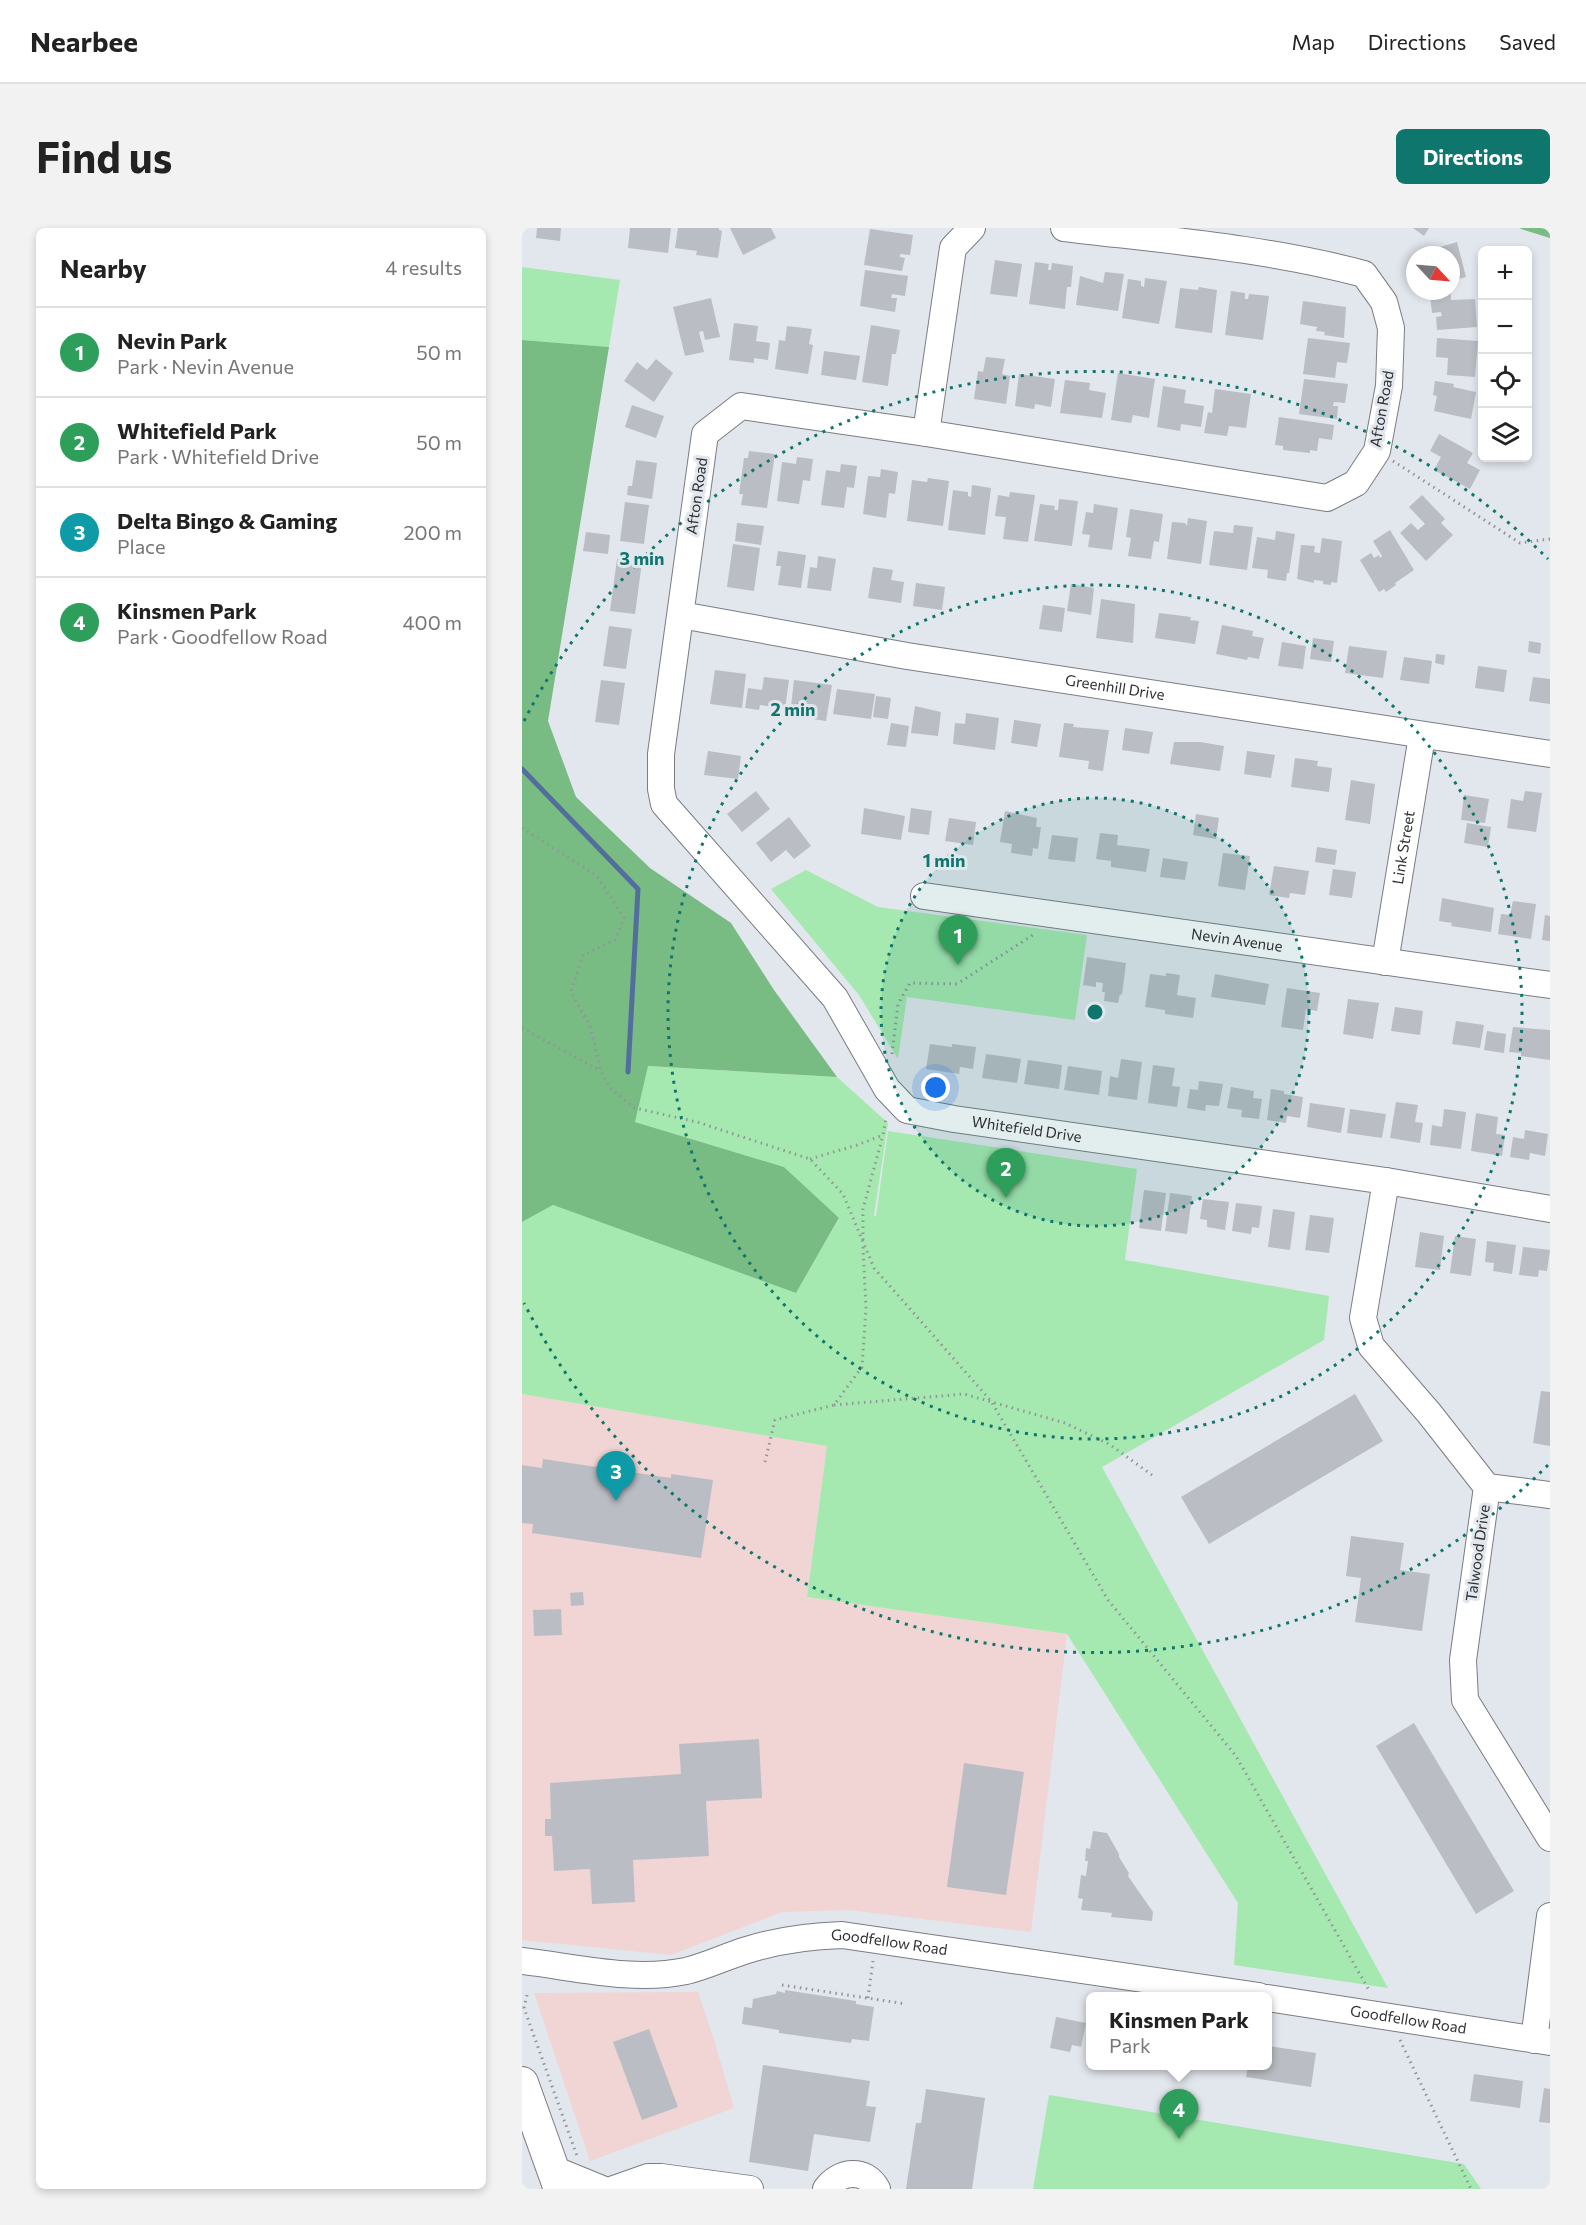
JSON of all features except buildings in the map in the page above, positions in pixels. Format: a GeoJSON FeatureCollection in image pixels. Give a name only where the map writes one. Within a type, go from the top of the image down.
{"type":"FeatureCollection","features":[{"type":"Feature","properties":{"kind":"main road"},"geometry":{"type":"LineString","coordinates":[[522,2083],[575,2183]]}},
{"type":"Feature","properties":{"kind":"street"},"geometry":{"type":"LineString","coordinates":[[926,433],[953,248],[972,228]]}},
{"type":"Feature","properties":{"kind":"street","name":"Afton Road"},"geometry":{"type":"LineString","coordinates":[[661,789],[661,754],[705,434],[741,406],[926,433],[1327,498],[1356,483],[1377,450],[1389,386],[1392,328],[1384,302],[1364,274],[1317,261],[1273,254],[1064,228]]}},
{"type":"Feature","properties":{"kind":"street","name":"Greenhill Drive"},"geometry":{"type":"LineString","coordinates":[[681,615],[907,657],[1550,754]]}},
{"type":"Feature","properties":{"kind":"street","name":"Link Street"},"geometry":{"type":"LineString","coordinates":[[1385,962],[1422,736]]}},
{"type":"Feature","properties":{"kind":"street","name":"Whitefield Drive"},"geometry":{"type":"LineString","coordinates":[[661,789],[664,804],[835,998],[887,1089],[907,1110],[1386,1181],[1550,1209]]}},
{"type":"Feature","properties":{"kind":"street","name":"Nevin Avenue"},"geometry":{"type":"LineString","coordinates":[[924,896],[1065,914],[1550,985]]}},
{"type":"Feature","properties":{"kind":"street","name":"Talwood Drive"},"geometry":{"type":"LineString","coordinates":[[1386,1181],[1364,1318],[1371,1346],[1429,1413],[1487,1487],[1463,1660],[1465,1700],[1550,1838]]}},
{"type":"Feature","properties":{"kind":"street"},"geometry":{"type":"LineString","coordinates":[[1487,1487],[1550,1495]]}},
{"type":"Feature","properties":{"kind":"street"},"geometry":{"type":"LineString","coordinates":[[1542,2041],[1550,1916]]}},
{"type":"Feature","properties":{"kind":"street","name":"Goodfellow Road"},"geometry":{"type":"LineString","coordinates":[[522,1961],[635,1975],[662,1974],[688,1971],[780,1941],[808,1936],[842,1935],[1232,1992]]}},
{"type":"Feature","properties":{"kind":"street","name":"Goodfellow Road"},"geometry":{"type":"LineString","coordinates":[[1272,1999],[1542,2041]]}},
{"type":"Feature","properties":{"kind":"street"},"geometry":{"type":"LineString","coordinates":[[826,2189],[831,2181],[849,2174],[859,2174],[868,2178],[878,2189]]}},
{"type":"Feature","properties":{"kind":"street"},"geometry":{"type":"LineString","coordinates":[[614,2189],[648,2177],[699,2186],[750,2189]]}},
{"type":"Feature","properties":{"kind":"path"},"geometry":{"type":"LineString","coordinates":[[1377,450],[1520,543],[1550,539]]}},
{"type":"Feature","properties":{"kind":"path"},"geometry":{"type":"LineString","coordinates":[[522,828],[597,876],[624,918],[615,940],[583,954],[571,992],[590,1026],[601,1071],[610,1088],[634,1108],[697,1122],[810,1160],[843,1194],[874,1268],[991,1401],[1108,1600],[1236,1756],[1370,1992]]}},
{"type":"Feature","properties":{"kind":"path"},"geometry":{"type":"LineString","coordinates":[[834,1405],[861,1367],[866,1308],[863,1209],[883,1135],[898,1004],[910,984],[957,984],[1065,914]]}},
{"type":"Feature","properties":{"kind":"path"},"geometry":{"type":"LineString","coordinates":[[522,1028],[601,1071]]}},
{"type":"Feature","properties":{"kind":"path"},"geometry":{"type":"LineString","coordinates":[[810,1160],[857,1146],[883,1135]]}},
{"type":"Feature","properties":{"kind":"path"},"geometry":{"type":"LineString","coordinates":[[765,1462],[775,1420],[834,1405],[964,1394],[1065,1423],[1109,1444],[1152,1475]]}},
{"type":"Feature","properties":{"kind":"path"},"geometry":{"type":"LineString","coordinates":[[868,1998],[876,1939]]}},
{"type":"Feature","properties":{"kind":"path"},"geometry":{"type":"LineString","coordinates":[[782,1985],[906,2004]]}},
{"type":"Feature","properties":{"kind":"path"},"geometry":{"type":"LineString","coordinates":[[527,1995],[524,2008],[575,2183]]}},
{"type":"Feature","properties":{"kind":"path"},"geometry":{"type":"LineString","coordinates":[[1399,2038],[1471,2189]]}},
{"type":"Feature","properties":{"kind":"shaded area"},"geometry":{"type":"Polygon","coordinates":[[[522,1394],[827,1446],[807,1597],[1067,1634],[1031,1932],[848,1910],[782,1912],[671,1955],[522,1940],[522,1394]]]}},
{"type":"Feature","properties":{"kind":"shaded area"},"geometry":{"type":"Polygon","coordinates":[[[698,1992],[734,2108],[590,2161],[534,1993],[698,1992]]]}},
{"type":"Feature","properties":{"kind":"green space"},"geometry":{"type":"Polygon","coordinates":[[[1550,228],[1550,238],[1521,229],[1550,228]]]}},
{"type":"Feature","properties":{"kind":"green space"},"geometry":{"type":"Polygon","coordinates":[[[522,267],[620,280],[609,347],[522,340],[522,267]]]}},
{"type":"Feature","properties":{"kind":"green space"},"geometry":{"type":"Polygon","coordinates":[[[522,340],[609,347],[548,721],[576,797],[650,868],[731,923],[774,990],[837,1077],[648,1066],[635,1122],[784,1167],[839,1218],[796,1293],[553,1205],[522,1222],[522,340]]]}},
{"type":"Feature","properties":{"kind":"green space"},"geometry":{"type":"Polygon","coordinates":[[[806,870],[878,907],[1087,935],[1075,1020],[907,997],[898,1059],[859,995],[771,889],[806,870]]]}},
{"type":"Feature","properties":{"kind":"green space"},"geometry":{"type":"Polygon","coordinates":[[[647,1066],[837,1077],[888,1123],[874,1216],[876,1216],[888,1131],[1137,1169],[1125,1260],[1329,1296],[1324,1340],[1102,1467],[1388,1988],[1234,1965],[1238,1903],[1067,1634],[807,1597],[827,1446],[522,1394],[522,1222],[553,1205],[796,1293],[839,1219],[784,1167],[635,1122],[647,1066]]]}},
{"type":"Feature","properties":{"kind":"green space"},"geometry":{"type":"Polygon","coordinates":[[[1049,2095],[1464,2164],[1481,2189],[1033,2189],[1049,2095]]]}},
{"type":"Feature","properties":{"kind":"waterway"},"geometry":{"type":"LineString","coordinates":[[522,769],[638,889],[628,1072]]}},
{"type":"Feature","properties":{"kind":"place","name":"Nevin Park"},"geometry":{"type":"Point","coordinates":[958,965]}},
{"type":"Feature","properties":{"kind":"place","name":"Whitefield Park"},"geometry":{"type":"Point","coordinates":[1006,1198]}},
{"type":"Feature","properties":{"kind":"place","name":"Delta Bingo & Gaming"},"geometry":{"type":"Point","coordinates":[616,1501]}},
{"type":"Feature","properties":{"kind":"place","name":"Kinsmen Park"},"geometry":{"type":"Point","coordinates":[1179,2139]}}]}
